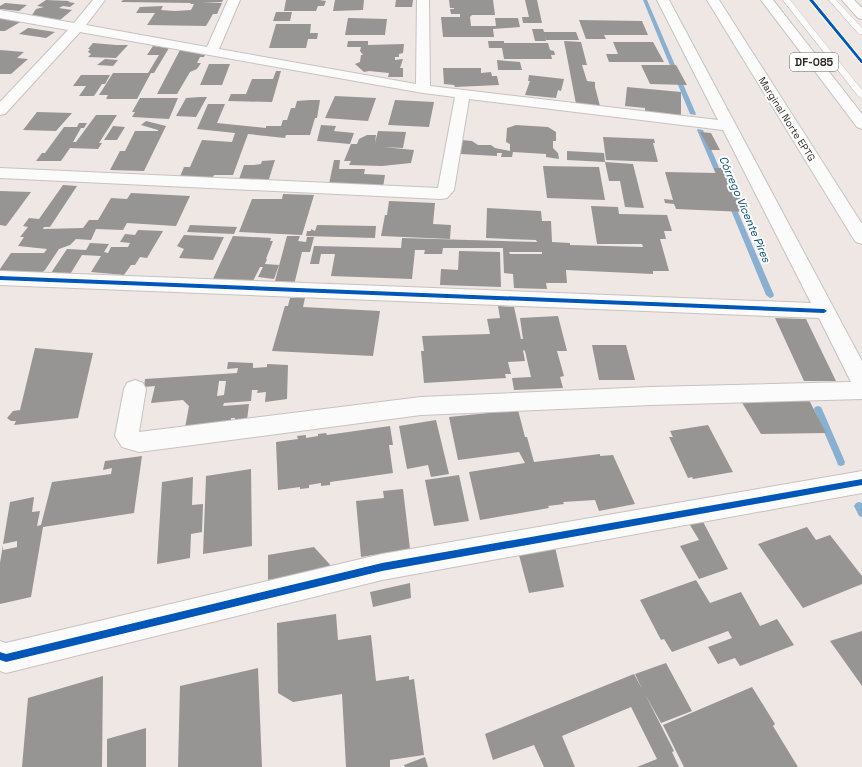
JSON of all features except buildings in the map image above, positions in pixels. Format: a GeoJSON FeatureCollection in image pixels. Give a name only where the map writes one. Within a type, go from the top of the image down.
{"type":"FeatureCollection","features":[{"type":"Feature","properties":{"kind":"main road"},"geometry":{"type":"LineString","coordinates":[[0,110],[78,27],[99,0]]}},
{"type":"Feature","properties":{"kind":"main road"},"geometry":{"type":"LineString","coordinates":[[212,51],[234,0]]}},
{"type":"Feature","properties":{"kind":"main road"},"geometry":{"type":"LineString","coordinates":[[423,0],[423,89]]}},
{"type":"Feature","properties":{"kind":"main road"},"geometry":{"type":"LineString","coordinates":[[662,0],[862,382]]}},
{"type":"Feature","properties":{"kind":"main road","name":"Marginal Norte EPTG"},"geometry":{"type":"LineString","coordinates":[[713,0],[862,238]]}},
{"type":"Feature","properties":{"kind":"main road","name":"DF-085"},"geometry":{"type":"LineString","coordinates":[[767,0],[862,124]]}},
{"type":"Feature","properties":{"kind":"main road"},"geometry":{"type":"LineString","coordinates":[[848,0],[862,15]]}},
{"type":"Feature","properties":{"kind":"main road"},"geometry":{"type":"LineString","coordinates":[[0,14],[423,89],[728,126]]}},
{"type":"Feature","properties":{"kind":"main road"},"geometry":{"type":"LineString","coordinates":[[0,173],[441,194],[446,190],[463,95]]}},
{"type":"Feature","properties":{"kind":"main road"},"geometry":{"type":"LineString","coordinates":[[0,278],[824,311]]}},
{"type":"Feature","properties":{"kind":"main road"},"geometry":{"type":"LineString","coordinates":[[135,389],[127,436],[130,440],[138,442],[421,406],[651,396],[862,390]]}},
{"type":"Feature","properties":{"kind":"main road"},"geometry":{"type":"LineString","coordinates":[[0,656],[6,658],[382,567],[862,482]]}},
{"type":"Feature","properties":{"kind":"lane"},"geometry":{"type":"LineString","coordinates":[[786,0],[862,95]]}},
{"type":"Feature","properties":{"kind":"lane"},"geometry":{"type":"LineString","coordinates":[[832,0],[862,32]]}},
{"type":"Feature","properties":{"kind":"waterway","name":"Córrego Vicente Pires"},"geometry":{"type":"LineString","coordinates":[[645,0],[693,114]]}},
{"type":"Feature","properties":{"kind":"waterway","name":"Córrego Vicente Pires"},"geometry":{"type":"LineString","coordinates":[[700,130],[720,177]]}},
{"type":"Feature","properties":{"kind":"waterway","name":"Córrego Vicente Pires"},"geometry":{"type":"LineString","coordinates":[[731,203],[770,295]]}},
{"type":"Feature","properties":{"kind":"waterway","name":"Córrego Vicente Pires"},"geometry":{"type":"LineString","coordinates":[[818,409],[841,462]]}},
{"type":"Feature","properties":{"kind":"waterway","name":"Córrego Vicente Pires"},"geometry":{"type":"LineString","coordinates":[[859,506],[862,513]]}},
{"type":"Feature","properties":{"kind":"cycle path"},"geometry":{"type":"LineString","coordinates":[[811,0],[862,62]]}},
{"type":"Feature","properties":{"kind":"cycle path"},"geometry":{"type":"LineString","coordinates":[[0,278],[824,311]]}},
{"type":"Feature","properties":{"kind":"cycle path"},"geometry":{"type":"LineString","coordinates":[[0,656],[6,658],[382,567],[862,482]]}}]}
